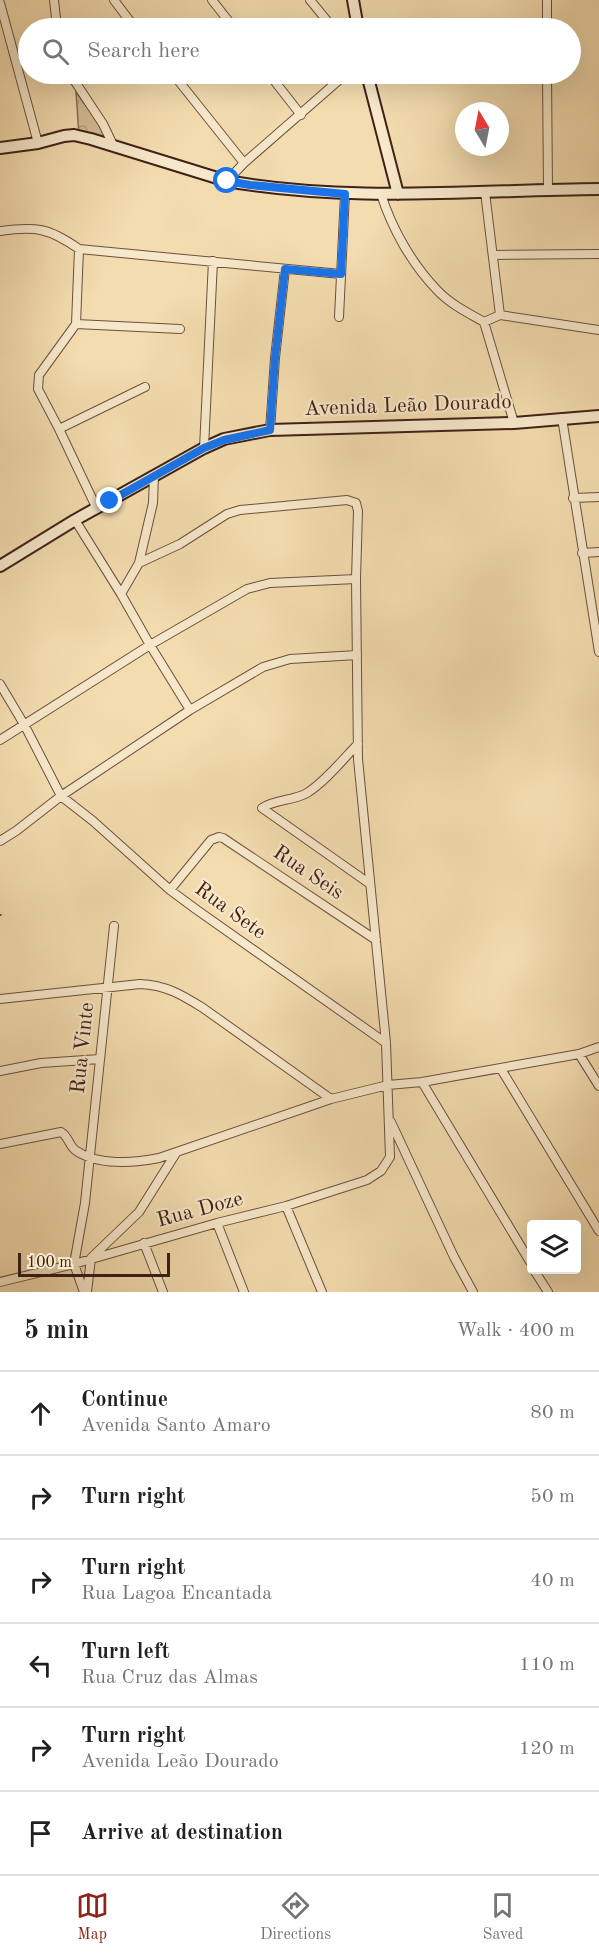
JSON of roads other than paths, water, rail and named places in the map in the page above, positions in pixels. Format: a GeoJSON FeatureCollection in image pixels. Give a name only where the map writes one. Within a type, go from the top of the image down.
{"type":"FeatureCollection","features":[{"type":"Feature","properties":{"kind":"street"},"geometry":{"type":"LineString","coordinates":[[54,0],[56,18]]}},
{"type":"Feature","properties":{"kind":"street"},"geometry":{"type":"LineString","coordinates":[[114,0],[128,18]]}},
{"type":"Feature","properties":{"kind":"street"},"geometry":{"type":"LineString","coordinates":[[212,0],[226,18]]}},
{"type":"Feature","properties":{"kind":"street"},"geometry":{"type":"LineString","coordinates":[[310,0],[325,18]]}},
{"type":"Feature","properties":{"kind":"street"},"geometry":{"type":"LineString","coordinates":[[353,0],[356,18]]}},
{"type":"Feature","properties":{"kind":"street"},"geometry":{"type":"LineString","coordinates":[[547,0],[547,18]]}},
{"type":"Feature","properties":{"kind":"street"},"geometry":{"type":"LineString","coordinates":[[0,3],[18,69]]}},
{"type":"Feature","properties":{"kind":"street"},"geometry":{"type":"LineString","coordinates":[[22,84],[38,143]]}},
{"type":"Feature","properties":{"kind":"street"},"geometry":{"type":"LineString","coordinates":[[77,84],[103,124],[113,145]]}},
{"type":"Feature","properties":{"kind":"street"},"geometry":{"type":"LineString","coordinates":[[180,84],[244,163]]}},
{"type":"Feature","properties":{"kind":"street"},"geometry":{"type":"LineString","coordinates":[[277,84],[301,115]]}},
{"type":"Feature","properties":{"kind":"street"},"geometry":{"type":"LineString","coordinates":[[227,181],[244,163],[335,84]]}},
{"type":"Feature","properties":{"kind":"street"},"geometry":{"type":"LineString","coordinates":[[370,84],[398,194]]}},
{"type":"Feature","properties":{"kind":"street"},"geometry":{"type":"LineString","coordinates":[[547,84],[548,189]]}},
{"type":"Feature","properties":{"kind":"street"},"geometry":{"type":"LineString","coordinates":[[0,148],[74,135],[227,181],[345,194],[599,189]]}},
{"type":"Feature","properties":{"kind":"street"},"geometry":{"type":"LineString","coordinates":[[485,192],[500,315]]}},
{"type":"Feature","properties":{"kind":"street"},"geometry":{"type":"LineString","coordinates":[[339,317],[345,194]]}},
{"type":"Feature","properties":{"kind":"street"},"geometry":{"type":"LineString","coordinates":[[381,194],[392,224],[404,245],[438,291],[459,308],[483,322],[514,423]]}},
{"type":"Feature","properties":{"kind":"street"},"geometry":{"type":"LineString","coordinates":[[0,231],[36,228],[50,232],[79,249],[341,274]]}},
{"type":"Feature","properties":{"kind":"street"},"geometry":{"type":"LineString","coordinates":[[79,249],[76,324],[39,375],[38,389],[97,509]]}},
{"type":"Feature","properties":{"kind":"street"},"geometry":{"type":"LineString","coordinates":[[494,255],[599,254]]}},
{"type":"Feature","properties":{"kind":"street"},"geometry":{"type":"LineString","coordinates":[[204,448],[213,261]]}},
{"type":"Feature","properties":{"kind":"street"},"geometry":{"type":"LineString","coordinates":[[270,430],[285,269]]}},
{"type":"Feature","properties":{"kind":"street"},"geometry":{"type":"LineString","coordinates":[[483,322],[500,315],[599,330]]}},
{"type":"Feature","properties":{"kind":"street"},"geometry":{"type":"LineString","coordinates":[[76,324],[180,328]]}},
{"type":"Feature","properties":{"kind":"street"},"geometry":{"type":"LineString","coordinates":[[59,429],[145,387]]}},
{"type":"Feature","properties":{"kind":"street","name":"Avenida Leão Dourado"},"geometry":{"type":"LineString","coordinates":[[0,566],[75,520],[204,448],[224,440],[270,430],[514,423],[599,416]]}},
{"type":"Feature","properties":{"kind":"street"},"geometry":{"type":"LineString","coordinates":[[562,418],[599,652]]}},
{"type":"Feature","properties":{"kind":"street"},"geometry":{"type":"LineString","coordinates":[[122,594],[139,563],[153,503],[154,476]]}},
{"type":"Feature","properties":{"kind":"street"},"geometry":{"type":"LineString","coordinates":[[573,498],[599,497]]}},
{"type":"Feature","properties":{"kind":"street"},"geometry":{"type":"LineString","coordinates":[[139,563],[180,544],[220,518],[240,510],[347,500],[353,501],[358,507],[356,579],[358,744],[386,1043],[389,1118],[454,1257],[473,1292]]}},
{"type":"Feature","properties":{"kind":"street"},"geometry":{"type":"LineString","coordinates":[[75,520],[122,594],[190,710]]}},
{"type":"Feature","properties":{"kind":"street"},"geometry":{"type":"LineString","coordinates":[[582,553],[599,552]]}},
{"type":"Feature","properties":{"kind":"street"},"geometry":{"type":"LineString","coordinates":[[0,740],[150,645],[256,585],[356,579]]}},
{"type":"Feature","properties":{"kind":"street"},"geometry":{"type":"LineString","coordinates":[[0,841],[61,796],[190,710],[263,667],[290,659],[357,655]]}},
{"type":"Feature","properties":{"kind":"street"},"geometry":{"type":"LineString","coordinates":[[0,684],[25,726],[61,796]]}},
{"type":"Feature","properties":{"kind":"street"},"geometry":{"type":"LineString","coordinates":[[358,744],[307,793],[262,808],[370,884]]}},
{"type":"Feature","properties":{"kind":"street","name":"Rua Sete"},"geometry":{"type":"LineString","coordinates":[[61,796],[93,821],[170,890],[386,1043]]}},
{"type":"Feature","properties":{"kind":"street","name":"Rua Seis"},"geometry":{"type":"LineString","coordinates":[[170,890],[211,840],[219,837],[376,940]]}},
{"type":"Feature","properties":{"kind":"street","name":"Rua Vinte"},"geometry":{"type":"LineString","coordinates":[[74,1263],[85,1203],[88,1157],[114,926]]}},
{"type":"Feature","properties":{"kind":"street"},"geometry":{"type":"LineString","coordinates":[[0,999],[109,986],[150,984],[162,986],[182,995],[331,1099]]}},
{"type":"Feature","properties":{"kind":"street"},"geometry":{"type":"LineString","coordinates":[[0,1144],[61,1132],[65,1134],[75,1150],[88,1157],[135,1163],[176,1153],[331,1099],[388,1085],[422,1082],[579,1054],[599,1047]]}},
{"type":"Feature","properties":{"kind":"street"},"geometry":{"type":"LineString","coordinates":[[579,1054],[599,1086]]}},
{"type":"Feature","properties":{"kind":"street"},"geometry":{"type":"LineString","coordinates":[[0,1071],[41,1063],[100,1059]]}},
{"type":"Feature","properties":{"kind":"street"},"geometry":{"type":"LineString","coordinates":[[501,1069],[599,1231]]}},
{"type":"Feature","properties":{"kind":"street"},"geometry":{"type":"LineString","coordinates":[[422,1082],[527,1258]]}},
{"type":"Feature","properties":{"kind":"street","name":"Rua Doze"},"geometry":{"type":"LineString","coordinates":[[0,1282],[286,1206],[367,1180],[381,1171],[390,1157],[389,1118]]}},
{"type":"Feature","properties":{"kind":"street"},"geometry":{"type":"LineString","coordinates":[[86,1292],[91,1258],[140,1212],[176,1153]]}},
{"type":"Feature","properties":{"kind":"street"},"geometry":{"type":"LineString","coordinates":[[286,1206],[322,1292]]}},
{"type":"Feature","properties":{"kind":"street"},"geometry":{"type":"LineString","coordinates":[[217,1223],[244,1292]]}},
{"type":"Feature","properties":{"kind":"street"},"geometry":{"type":"LineString","coordinates":[[144,1243],[163,1292]]}},
{"type":"Feature","properties":{"kind":"street"},"geometry":{"type":"LineString","coordinates":[[74,1263],[86,1292]]}},
{"type":"Feature","properties":{"kind":"street"},"geometry":{"type":"LineString","coordinates":[[537,1274],[548,1292]]}}]}
